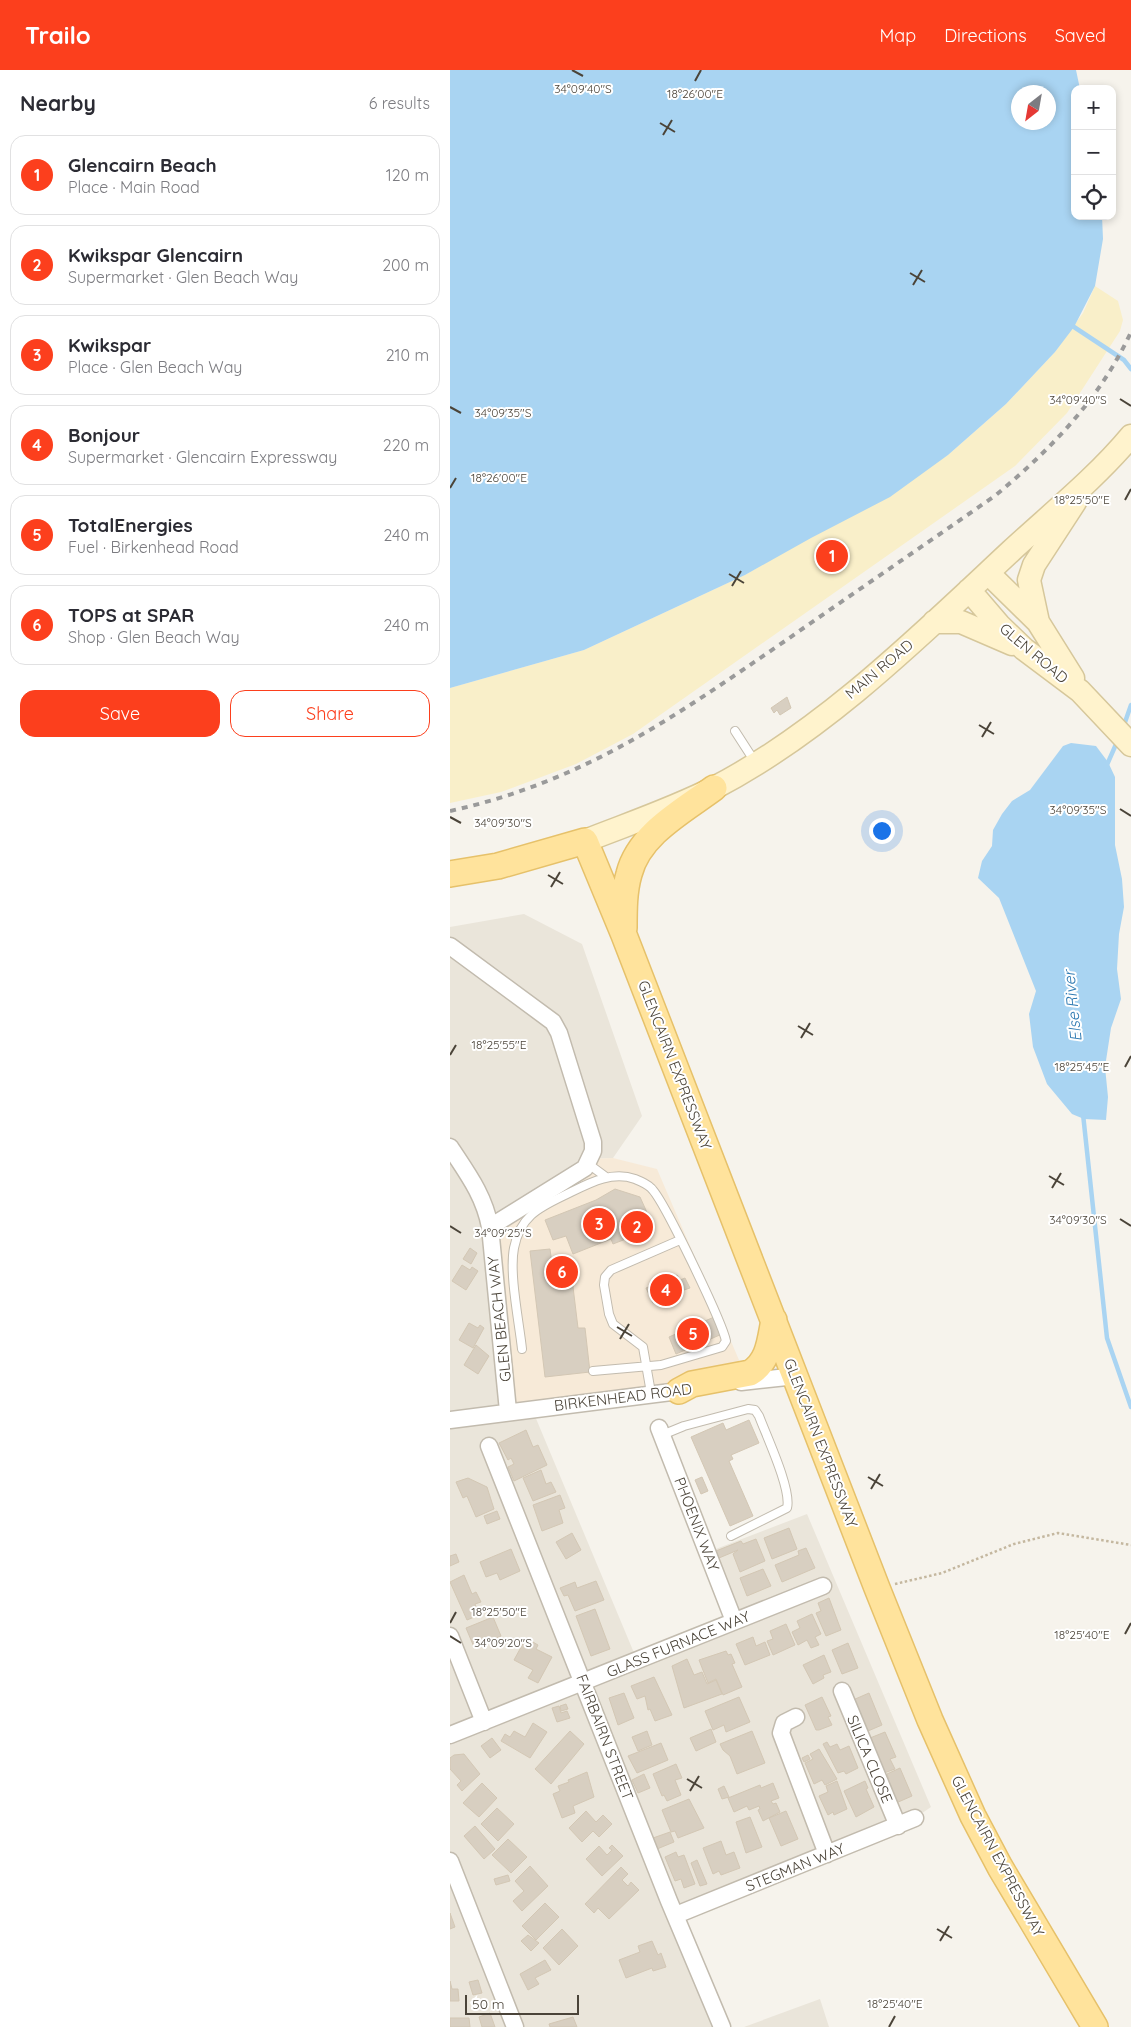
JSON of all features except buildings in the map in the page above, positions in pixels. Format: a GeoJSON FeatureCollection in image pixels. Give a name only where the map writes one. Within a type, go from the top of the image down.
{"type":"FeatureCollection","features":[{"type":"Feature","properties":{"kind":"main road","name":"MAIN ROAD"},"geometry":{"type":"LineString","coordinates":[[585,842],[714,788],[800,733],[851,695],[934,622],[1127,441]]}},
{"type":"Feature","properties":{"kind":"main road"},"geometry":{"type":"LineString","coordinates":[[1038,622],[1030,580],[1034,565],[1040,552],[1099,469]]}},
{"type":"Feature","properties":{"kind":"main road","name":"GLEN ROAD"},"geometry":{"type":"LineString","coordinates":[[988,573],[1038,622],[1080,691]]}},
{"type":"Feature","properties":{"kind":"main road","name":"GLEN ROAD"},"geometry":{"type":"LineString","coordinates":[[969,590],[999,625],[1024,649],[1080,691],[1131,745]]}},
{"type":"Feature","properties":{"kind":"main road"},"geometry":{"type":"LineString","coordinates":[[934,622],[961,622],[1024,649]]}},
{"type":"Feature","properties":{"kind":"main road"},"geometry":{"type":"LineString","coordinates":[[624,935],[626,889],[636,856],[660,829],[714,788]]}},
{"type":"Feature","properties":{"kind":"main road"},"geometry":{"type":"LineString","coordinates":[[450,874],[498,866],[585,842]]}},
{"type":"Feature","properties":{"kind":"main road","name":"GLENCAIRN EXPRESSWAY"},"geometry":{"type":"LineString","coordinates":[[585,842],[624,935],[930,1720],[973,1816],[1037,1932],[1095,2027]]}},
{"type":"Feature","properties":{"kind":"main road"},"geometry":{"type":"LineString","coordinates":[[679,1391],[692,1384],[750,1373],[757,1369],[763,1362],[774,1320]]}},
{"type":"Feature","properties":{"kind":"street"},"geometry":{"type":"LineString","coordinates":[[450,946],[549,1018],[557,1028],[593,1142],[593,1151],[587,1163],[576,1174],[490,1226]]}},
{"type":"Feature","properties":{"kind":"street","name":"GLEN BEACH WAY"},"geometry":{"type":"LineString","coordinates":[[450,1147],[482,1197],[490,1226],[508,1411]]}},
{"type":"Feature","properties":{"kind":"street","name":"BIRKENHEAD ROAD"},"geometry":{"type":"LineString","coordinates":[[450,1420],[508,1411],[796,1376]]}},
{"type":"Feature","properties":{"kind":"street","name":"PHOENIX WAY"},"geometry":{"type":"LineString","coordinates":[[661,1432],[734,1621]]}},
{"type":"Feature","properties":{"kind":"street","name":"FAIRBAIRN STREET"},"geometry":{"type":"LineString","coordinates":[[489,1446],[722,2027]]}},
{"type":"Feature","properties":{"kind":"street","name":"GLASS FURNACE WAY"},"geometry":{"type":"LineString","coordinates":[[450,1735],[823,1586]]}},
{"type":"Feature","properties":{"kind":"street"},"geometry":{"type":"LineString","coordinates":[[450,1636],[484,1722]]}},
{"type":"Feature","properties":{"kind":"street","name":"SILICA CLOSE"},"geometry":{"type":"LineString","coordinates":[[842,1692],[898,1826]]}},
{"type":"Feature","properties":{"kind":"street"},"geometry":{"type":"LineString","coordinates":[[796,1717],[784,1724],[780,1733],[827,1854]]}},
{"type":"Feature","properties":{"kind":"street","name":"STEGMAN WAY"},"geometry":{"type":"LineString","coordinates":[[676,1915],[915,1818]]}},
{"type":"Feature","properties":{"kind":"street"},"geometry":{"type":"LineString","coordinates":[[450,1861],[515,2027]]}},
{"type":"Feature","properties":{"kind":"lane"},"geometry":{"type":"LineString","coordinates":[[735,731],[755,762]]}},
{"type":"Feature","properties":{"kind":"lane"},"geometry":{"type":"LineString","coordinates":[[587,1163],[606,1178]]}},
{"type":"Feature","properties":{"kind":"lane"},"geometry":{"type":"LineString","coordinates":[[522,1349],[513,1259],[516,1239],[529,1215],[544,1205],[606,1178],[622,1176],[635,1179],[652,1188],[680,1240],[726,1341],[722,1347],[661,1365],[593,1371]]}},
{"type":"Feature","properties":{"kind":"lane"},"geometry":{"type":"LineString","coordinates":[[652,1393],[643,1346],[616,1327],[610,1319],[604,1280],[611,1270],[680,1240]]}},
{"type":"Feature","properties":{"kind":"lane"},"geometry":{"type":"LineString","coordinates":[[661,1432],[748,1409],[755,1410],[759,1416],[786,1489],[789,1502],[787,1508],[732,1536]]}},
{"type":"Feature","properties":{"kind":"path"},"geometry":{"type":"LineString","coordinates":[[877,1588],[942,1573],[1014,1544],[1058,1533],[1129,1545]]}},
{"type":"Feature","properties":{"kind":"shaded area"},"geometry":{"type":"Polygon","coordinates":[[[524,914],[582,944],[642,1116],[613,1158],[590,1159],[532,1409],[637,1660],[734,1621],[708,1552],[807,1514],[931,1807],[915,1818],[676,1915],[722,2027],[450,2027],[450,927],[524,914]]]}},
{"type":"Feature","properties":{"kind":"shaded area"},"geometry":{"type":"Polygon","coordinates":[[[613,1158],[657,1169],[748,1381],[508,1411],[490,1227],[590,1159],[613,1158]]]}},
{"type":"Feature","properties":{"kind":"shaded area"},"geometry":{"type":"Polygon","coordinates":[[[820,1999],[829,2027],[744,2027],[820,1999]]]}},
{"type":"Feature","properties":{"kind":"sand"},"geometry":{"type":"Polygon","coordinates":[[[1095,286],[1118,301],[1123,320],[1120,331],[1067,413],[1015,466],[633,734],[576,764],[501,792],[450,803],[450,688],[584,650],[745,575],[948,455],[1006,404],[1055,352],[1083,313],[1095,286]]]}},
{"type":"Feature","properties":{"kind":"water"},"geometry":{"type":"Polygon","coordinates":[[[450,70],[1076,70],[1079,85],[1071,85],[1071,220],[1102,220],[1103,239],[1095,286],[1074,327],[1055,352],[1006,404],[948,455],[890,497],[745,575],[584,650],[450,688],[450,70]]]}},
{"type":"Feature","properties":{"kind":"water"},"geometry":{"type":"Polygon","coordinates":[[[1071,743],[1096,746],[1108,762],[1115,777],[1115,845],[1122,879],[1124,907],[1119,934],[1117,969],[1121,999],[1111,1028],[1105,1067],[1108,1097],[1106,1120],[1084,1119],[1072,1114],[1047,1084],[1033,1047],[1029,1014],[1036,991],[999,898],[978,878],[982,861],[992,846],[993,830],[1002,814],[1012,801],[1030,790],[1063,746],[1071,743]]]}},
{"type":"Feature","properties":{"kind":"waterway","name":"Else River"},"geometry":{"type":"LineString","coordinates":[[1074,327],[1124,360],[1131,369]]}},
{"type":"Feature","properties":{"kind":"waterway","name":"Else River"},"geometry":{"type":"LineString","coordinates":[[1123,728],[1131,705]]}},
{"type":"Feature","properties":{"kind":"waterway","name":"Else River"},"geometry":{"type":"LineString","coordinates":[[1106,767],[1117,742]]}},
{"type":"Feature","properties":{"kind":"waterway","name":"Else River"},"geometry":{"type":"LineString","coordinates":[[1083,1114],[1107,1338],[1131,1407]]}},
{"type":"Feature","properties":{"kind":"railway"},"geometry":{"type":"LineString","coordinates":[[450,811],[499,798],[544,782],[586,764],[666,720],[744,669],[996,495],[1036,459],[1073,421],[1105,379],[1131,332]]}},
{"type":"Feature","properties":{"kind":"place","name":"Glencairn Beach"},"geometry":{"type":"Point","coordinates":[832,556]}},
{"type":"Feature","properties":{"kind":"place","name":"Kwikspar"},"geometry":{"type":"Point","coordinates":[599,1224]}},
{"type":"Feature","properties":{"kind":"place","name":"Kwikspar Glencairn"},"geometry":{"type":"Point","coordinates":[637,1227]}},
{"type":"Feature","properties":{"kind":"place","name":"TOPS at SPAR"},"geometry":{"type":"Point","coordinates":[562,1272]}},
{"type":"Feature","properties":{"kind":"place","name":"Bonjour"},"geometry":{"type":"Point","coordinates":[666,1290]}},
{"type":"Feature","properties":{"kind":"place","name":"TotalEnergies"},"geometry":{"type":"Point","coordinates":[693,1334]}}]}
